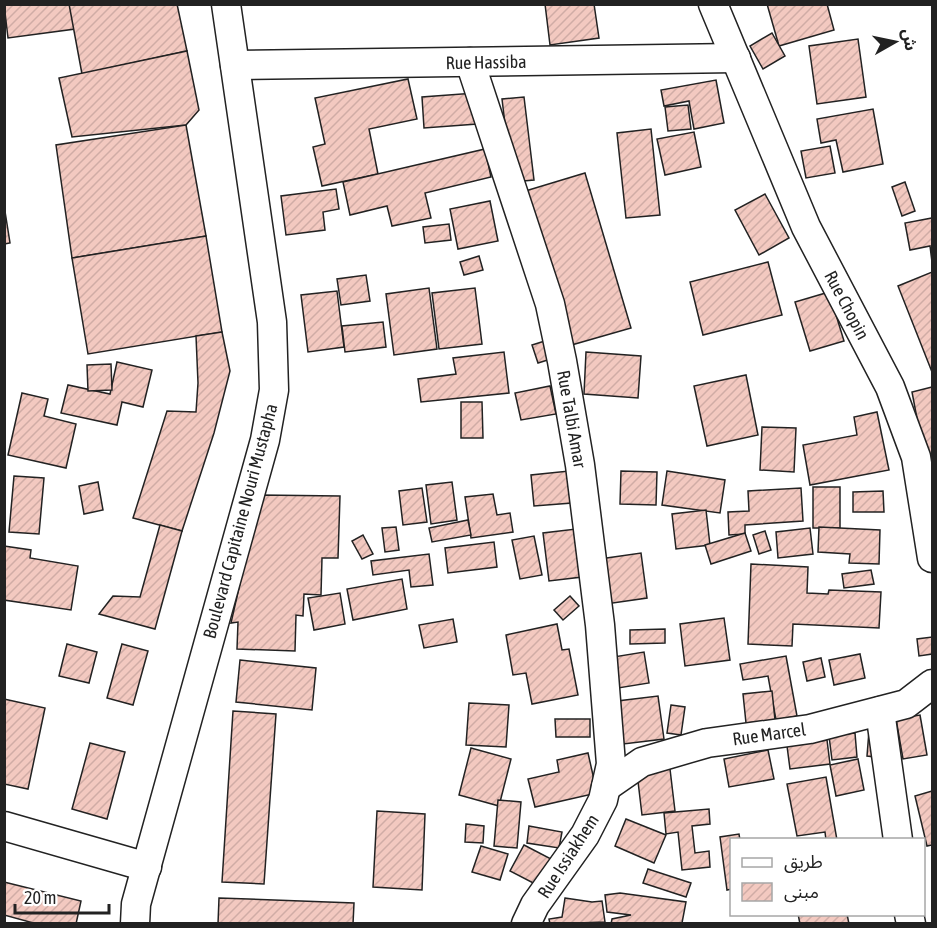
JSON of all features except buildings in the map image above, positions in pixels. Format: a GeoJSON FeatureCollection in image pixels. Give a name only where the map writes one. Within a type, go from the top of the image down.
{"type":"FeatureCollection","features":[{"type":"Feature","properties":{"kind":"street","name":"Boulevard Capitaine Nouri Mustapha"},"geometry":{"type":"LineString","coordinates":[[135,924],[136,904],[265,440],[274,390],[272,322],[226,4]]}},
{"type":"Feature","properties":{"kind":"street","name":"Rue Chopin"},"geometry":{"type":"LineString","coordinates":[[713,4],[806,227],[890,387],[916,457],[933,558]]}},
{"type":"Feature","properties":{"kind":"street","name":"Rue Hassiba"},"geometry":{"type":"LineString","coordinates":[[235,65],[736,58]]}},
{"type":"Feature","properties":{"kind":"street","name":"Rue Talbi Amar"},"geometry":{"type":"LineString","coordinates":[[470,62],[550,304],[562,361],[580,465],[600,625],[611,764],[606,787]]}},
{"type":"Feature","properties":{"kind":"street","name":"Rue Marcel"},"geometry":{"type":"LineString","coordinates":[[606,787],[642,762],[707,743],[801,730],[880,711],[906,704],[933,684]]}},
{"type":"Feature","properties":{"kind":"street"},"geometry":{"type":"LineString","coordinates":[[880,711],[898,838]]}},
{"type":"Feature","properties":{"kind":"street","name":"Rue Issiakhem"},"geometry":{"type":"LineString","coordinates":[[526,924],[535,905],[585,835],[603,800],[606,787]]}},
{"type":"Feature","properties":{"kind":"street"},"geometry":{"type":"LineString","coordinates":[[4,826],[147,867]]}}]}
